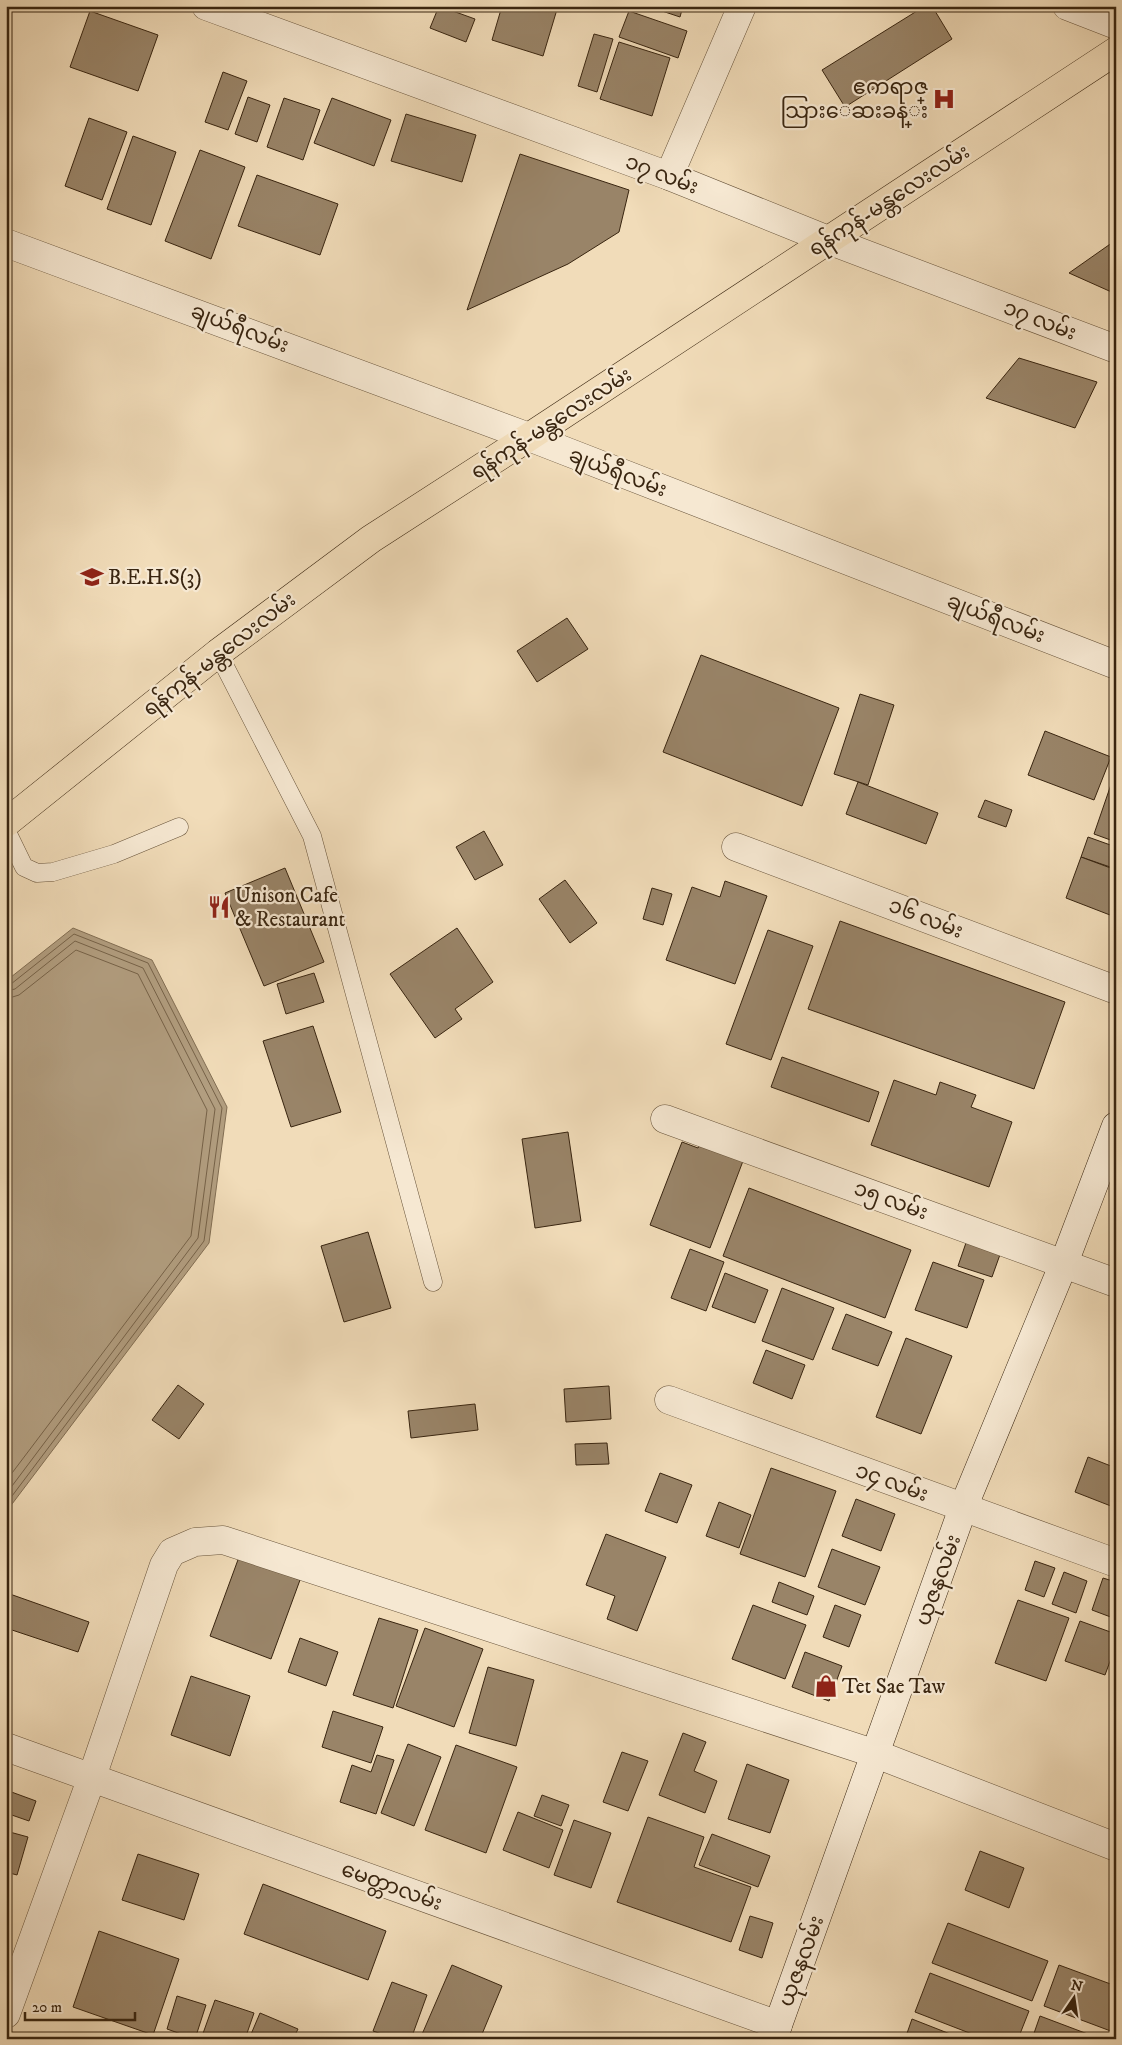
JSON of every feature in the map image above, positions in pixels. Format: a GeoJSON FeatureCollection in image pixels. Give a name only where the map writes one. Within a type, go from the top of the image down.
{"type":"FeatureCollection","features":[{"type":"Feature","properties":{"kind":"main road","name":"ရန်ကုန်-မန္တလေးလမ်း"},"geometry":{"type":"LineString","coordinates":[[6,823],[218,653],[371,539],[530,437],[1116,51]]}},
{"type":"Feature","properties":{"kind":"street","name":"၁၇ လမ်း"},"geometry":{"type":"LineString","coordinates":[[206,6],[669,176],[828,240],[1116,349]]}},
{"type":"Feature","properties":{"kind":"street"},"geometry":{"type":"LineString","coordinates":[[669,176],[742,6]]}},
{"type":"Feature","properties":{"kind":"street"},"geometry":{"type":"LineString","coordinates":[[1067,6],[1116,25]]}},
{"type":"Feature","properties":{"kind":"street","name":"ချယ်ရီလမ်း"},"geometry":{"type":"LineString","coordinates":[[6,242],[530,437],[1116,665]]}},
{"type":"Feature","properties":{"kind":"street","name":"၁၆ လမ်း"},"geometry":{"type":"LineString","coordinates":[[736,846],[1116,990]]}},
{"type":"Feature","properties":{"kind":"street","name":"၁၅ လမ်း"},"geometry":{"type":"LineString","coordinates":[[665,1119],[1116,1283]]}},
{"type":"Feature","properties":{"kind":"street","name":"ယုဇနလမ်း"},"geometry":{"type":"LineString","coordinates":[[775,2032],[963,1508],[1064,1263],[1116,1126]]}},
{"type":"Feature","properties":{"kind":"street","name":"၁၄ လမ်း"},"geometry":{"type":"LineString","coordinates":[[669,1400],[1116,1563]]}},
{"type":"Feature","properties":{"kind":"street"},"geometry":{"type":"LineString","coordinates":[[6,2014],[92,1777],[164,1565],[172,1552],[195,1542],[223,1540],[876,1754],[1116,1847]]}},
{"type":"Feature","properties":{"kind":"street","name":"မေတ္တာလမ်း"},"geometry":{"type":"LineString","coordinates":[[6,1747],[92,1777],[775,2032]]}},
{"type":"Feature","properties":{"kind":"lane"},"geometry":{"type":"LineString","coordinates":[[218,653],[312,836],[433,1282]]}},
{"type":"Feature","properties":{"kind":"lane"},"geometry":{"type":"LineString","coordinates":[[6,830],[24,867],[37,873],[53,872],[114,854],[179,826]]}},
{"type":"Feature","properties":{"kind":"water"},"geometry":{"type":"Polygon","coordinates":[[[73,928],[152,960],[227,1107],[209,1243],[6,1512],[6,981],[73,928]]]}},
{"type":"Feature","properties":{"kind":"building"},"geometry":{"type":"Polygon","coordinates":[[[439,6],[475,19],[466,42],[430,28],[439,6]]]}},
{"type":"Feature","properties":{"kind":"building"},"geometry":{"type":"Polygon","coordinates":[[[502,6],[558,6],[543,56],[492,40],[502,6]]]}},
{"type":"Feature","properties":{"kind":"building"},"geometry":{"type":"Polygon","coordinates":[[[647,6],[683,6],[680,17],[647,6]]]}},
{"type":"Feature","properties":{"kind":"building"},"geometry":{"type":"Polygon","coordinates":[[[925,6],[932,6],[952,39],[845,107],[822,70],[925,6]]]}},
{"type":"Feature","properties":{"kind":"building"},"geometry":{"type":"Polygon","coordinates":[[[90,11],[158,35],[138,91],[70,67],[90,11]]]}},
{"type":"Feature","properties":{"kind":"building"},"geometry":{"type":"Polygon","coordinates":[[[629,11],[687,31],[678,58],[619,37],[629,11]]]}},
{"type":"Feature","properties":{"kind":"building"},"geometry":{"type":"Polygon","coordinates":[[[594,34],[613,39],[597,92],[578,86],[594,34]]]}},
{"type":"Feature","properties":{"kind":"building"},"geometry":{"type":"Polygon","coordinates":[[[619,42],[670,58],[652,116],[600,99],[619,42]]]}},
{"type":"Feature","properties":{"kind":"building"},"geometry":{"type":"Polygon","coordinates":[[[223,72],[247,81],[228,130],[205,122],[223,72]]]}},
{"type":"Feature","properties":{"kind":"building"},"geometry":{"type":"Polygon","coordinates":[[[248,97],[270,105],[257,142],[235,134],[248,97]]]}},
{"type":"Feature","properties":{"kind":"building"},"geometry":{"type":"Polygon","coordinates":[[[284,98],[320,110],[303,160],[267,147],[284,98]]]}},
{"type":"Feature","properties":{"kind":"building"},"geometry":{"type":"Polygon","coordinates":[[[332,98],[391,120],[374,166],[314,143],[332,98]]]}},
{"type":"Feature","properties":{"kind":"building"},"geometry":{"type":"Polygon","coordinates":[[[406,114],[476,135],[462,182],[391,161],[406,114]]]}},
{"type":"Feature","properties":{"kind":"building"},"geometry":{"type":"Polygon","coordinates":[[[89,118],[127,132],[102,200],[65,186],[89,118]]]}},
{"type":"Feature","properties":{"kind":"building"},"geometry":{"type":"Polygon","coordinates":[[[133,136],[176,152],[151,225],[107,209],[133,136]]]}},
{"type":"Feature","properties":{"kind":"building"},"geometry":{"type":"Polygon","coordinates":[[[200,150],[245,167],[211,259],[165,241],[200,150]]]}},
{"type":"Feature","properties":{"kind":"building"},"geometry":{"type":"Polygon","coordinates":[[[520,154],[629,190],[619,232],[568,264],[467,310],[520,154]]]}},
{"type":"Feature","properties":{"kind":"building"},"geometry":{"type":"Polygon","coordinates":[[[257,175],[338,204],[320,255],[238,226],[257,175]]]}},
{"type":"Feature","properties":{"kind":"building"},"geometry":{"type":"Polygon","coordinates":[[[1116,240],[1116,294],[1069,273],[1116,240]]]}},
{"type":"Feature","properties":{"kind":"building"},"geometry":{"type":"Polygon","coordinates":[[[1019,358],[1097,382],[1075,428],[986,398],[1019,358]]]}},
{"type":"Feature","properties":{"kind":"building"},"geometry":{"type":"Polygon","coordinates":[[[567,618],[588,649],[537,682],[517,651],[567,618]]]}},
{"type":"Feature","properties":{"kind":"building"},"geometry":{"type":"Polygon","coordinates":[[[701,655],[839,708],[802,806],[663,752],[701,655]]]}},
{"type":"Feature","properties":{"kind":"building"},"geometry":{"type":"Polygon","coordinates":[[[860,694],[894,705],[868,785],[834,774],[860,694]]]}},
{"type":"Feature","properties":{"kind":"building"},"geometry":{"type":"Polygon","coordinates":[[[1045,731],[1111,757],[1094,800],[1028,775],[1045,731]]]}},
{"type":"Feature","properties":{"kind":"building"},"geometry":{"type":"Polygon","coordinates":[[[1116,770],[1116,842],[1094,834],[1116,770]]]}},
{"type":"Feature","properties":{"kind":"building"},"geometry":{"type":"Polygon","coordinates":[[[858,782],[938,813],[926,844],[846,814],[858,782]]]}},
{"type":"Feature","properties":{"kind":"building"},"geometry":{"type":"Polygon","coordinates":[[[985,800],[1012,810],[1006,827],[978,817],[985,800]]]}},
{"type":"Feature","properties":{"kind":"building"},"geometry":{"type":"Polygon","coordinates":[[[484,831],[503,865],[475,880],[456,847],[484,831]]]}},
{"type":"Feature","properties":{"kind":"building"},"geometry":{"type":"Polygon","coordinates":[[[1088,837],[1116,847],[1116,869],[1081,857],[1088,837]]]}},
{"type":"Feature","properties":{"kind":"building"},"geometry":{"type":"Polygon","coordinates":[[[1081,857],[1116,870],[1116,901],[1110,915],[1066,898],[1081,857]]]}},
{"type":"Feature","properties":{"kind":"building"},"geometry":{"type":"Polygon","coordinates":[[[285,868],[324,962],[264,986],[225,893],[285,868]]]}},
{"type":"Feature","properties":{"kind":"building"},"geometry":{"type":"Polygon","coordinates":[[[565,880],[597,923],[570,943],[539,899],[565,880]]]}},
{"type":"Feature","properties":{"kind":"building"},"geometry":{"type":"Polygon","coordinates":[[[725,881],[767,896],[735,984],[666,960],[692,887],[720,897],[725,881]]]}},
{"type":"Feature","properties":{"kind":"building"},"geometry":{"type":"Polygon","coordinates":[[[652,888],[672,894],[663,925],[643,919],[652,888]]]}},
{"type":"Feature","properties":{"kind":"building"},"geometry":{"type":"Polygon","coordinates":[[[840,921],[1065,1002],[1034,1089],[808,1009],[840,921]]]}},
{"type":"Feature","properties":{"kind":"building"},"geometry":{"type":"Polygon","coordinates":[[[457,928],[493,982],[455,1009],[462,1019],[435,1038],[390,974],[457,928]]]}},
{"type":"Feature","properties":{"kind":"building"},"geometry":{"type":"Polygon","coordinates":[[[768,930],[813,946],[771,1060],[726,1044],[768,930]]]}},
{"type":"Feature","properties":{"kind":"building"},"geometry":{"type":"Polygon","coordinates":[[[314,973],[324,1002],[286,1014],[277,984],[314,973]]]}},
{"type":"Feature","properties":{"kind":"building"},"geometry":{"type":"Polygon","coordinates":[[[313,1026],[341,1112],[291,1127],[263,1041],[313,1026]]]}},
{"type":"Feature","properties":{"kind":"building"},"geometry":{"type":"Polygon","coordinates":[[[782,1057],[879,1092],[869,1122],[771,1087],[782,1057]]]}},
{"type":"Feature","properties":{"kind":"building"},"geometry":{"type":"Polygon","coordinates":[[[894,1080],[936,1095],[940,1082],[976,1095],[971,1107],[1012,1122],[989,1187],[871,1145],[894,1080]]]}},
{"type":"Feature","properties":{"kind":"building"},"geometry":{"type":"Polygon","coordinates":[[[568,1132],[581,1221],[535,1228],[522,1139],[568,1132]]]}},
{"type":"Feature","properties":{"kind":"building"},"geometry":{"type":"Polygon","coordinates":[[[682,1142],[698,1148],[700,1144],[743,1161],[710,1248],[650,1225],[682,1142]]]}},
{"type":"Feature","properties":{"kind":"building"},"geometry":{"type":"Polygon","coordinates":[[[749,1188],[911,1250],[885,1318],[723,1256],[749,1188]]]}},
{"type":"Feature","properties":{"kind":"building"},"geometry":{"type":"Polygon","coordinates":[[[368,1232],[391,1308],[344,1322],[321,1246],[368,1232]]]}},
{"type":"Feature","properties":{"kind":"building"},"geometry":{"type":"Polygon","coordinates":[[[968,1237],[1002,1249],[992,1277],[958,1266],[968,1237]]]}},
{"type":"Feature","properties":{"kind":"building"},"geometry":{"type":"Polygon","coordinates":[[[690,1249],[724,1262],[706,1311],[671,1298],[690,1249]]]}},
{"type":"Feature","properties":{"kind":"building"},"geometry":{"type":"Polygon","coordinates":[[[933,1262],[984,1280],[967,1328],[915,1310],[933,1262]]]}},
{"type":"Feature","properties":{"kind":"building"},"geometry":{"type":"Polygon","coordinates":[[[725,1273],[768,1290],[755,1323],[712,1307],[725,1273]]]}},
{"type":"Feature","properties":{"kind":"building"},"geometry":{"type":"Polygon","coordinates":[[[782,1288],[834,1308],[813,1360],[762,1341],[782,1288]]]}},
{"type":"Feature","properties":{"kind":"building"},"geometry":{"type":"Polygon","coordinates":[[[846,1314],[892,1332],[878,1366],[832,1349],[846,1314]]]}},
{"type":"Feature","properties":{"kind":"building"},"geometry":{"type":"Polygon","coordinates":[[[906,1338],[952,1356],[921,1434],[876,1417],[906,1338]]]}},
{"type":"Feature","properties":{"kind":"building"},"geometry":{"type":"Polygon","coordinates":[[[766,1350],[805,1365],[792,1399],[753,1383],[766,1350]]]}},
{"type":"Feature","properties":{"kind":"building"},"geometry":{"type":"Polygon","coordinates":[[[178,1385],[204,1404],[179,1439],[152,1420],[178,1385]]]}},
{"type":"Feature","properties":{"kind":"building"},"geometry":{"type":"Polygon","coordinates":[[[609,1386],[611,1419],[566,1422],[564,1389],[609,1386]]]}},
{"type":"Feature","properties":{"kind":"building"},"geometry":{"type":"Polygon","coordinates":[[[475,1404],[478,1430],[411,1438],[408,1411],[475,1404]]]}},
{"type":"Feature","properties":{"kind":"building"},"geometry":{"type":"Polygon","coordinates":[[[607,1443],[609,1464],[576,1465],[575,1444],[607,1443]]]}},
{"type":"Feature","properties":{"kind":"building"},"geometry":{"type":"Polygon","coordinates":[[[1088,1457],[1116,1468],[1116,1508],[1075,1492],[1088,1457]]]}},
{"type":"Feature","properties":{"kind":"building"},"geometry":{"type":"Polygon","coordinates":[[[771,1468],[836,1491],[805,1577],[740,1554],[771,1468]]]}},
{"type":"Feature","properties":{"kind":"building"},"geometry":{"type":"Polygon","coordinates":[[[660,1473],[692,1485],[677,1523],[645,1511],[660,1473]]]}},
{"type":"Feature","properties":{"kind":"building"},"geometry":{"type":"Polygon","coordinates":[[[856,1499],[895,1514],[881,1551],[842,1536],[856,1499]]]}},
{"type":"Feature","properties":{"kind":"building"},"geometry":{"type":"Polygon","coordinates":[[[719,1502],[751,1515],[739,1548],[706,1536],[719,1502]]]}},
{"type":"Feature","properties":{"kind":"building"},"geometry":{"type":"Polygon","coordinates":[[[606,1534],[666,1557],[637,1631],[607,1619],[615,1596],[586,1585],[606,1534]]]}},
{"type":"Feature","properties":{"kind":"building"},"geometry":{"type":"Polygon","coordinates":[[[832,1549],[880,1567],[865,1605],[818,1587],[832,1549]]]}},
{"type":"Feature","properties":{"kind":"building"},"geometry":{"type":"Polygon","coordinates":[[[239,1557],[300,1580],[271,1659],[210,1636],[239,1557]]]}},
{"type":"Feature","properties":{"kind":"building"},"geometry":{"type":"Polygon","coordinates":[[[1035,1561],[1055,1568],[1044,1597],[1025,1590],[1035,1561]]]}},
{"type":"Feature","properties":{"kind":"building"},"geometry":{"type":"Polygon","coordinates":[[[1064,1572],[1087,1581],[1076,1613],[1052,1604],[1064,1572]]]}},
{"type":"Feature","properties":{"kind":"building"},"geometry":{"type":"Polygon","coordinates":[[[1103,1578],[1116,1582],[1116,1619],[1092,1610],[1103,1578]]]}},
{"type":"Feature","properties":{"kind":"building"},"geometry":{"type":"Polygon","coordinates":[[[779,1582],[814,1596],[807,1615],[772,1602],[779,1582]]]}},
{"type":"Feature","properties":{"kind":"building"},"geometry":{"type":"Polygon","coordinates":[[[7,1593],[89,1622],[78,1652],[6,1628],[7,1593]]]}},
{"type":"Feature","properties":{"kind":"building"},"geometry":{"type":"Polygon","coordinates":[[[1018,1600],[1069,1618],[1046,1681],[995,1663],[1018,1600]]]}},
{"type":"Feature","properties":{"kind":"building"},"geometry":{"type":"Polygon","coordinates":[[[753,1605],[806,1625],[785,1679],[732,1659],[753,1605]]]}},
{"type":"Feature","properties":{"kind":"building"},"geometry":{"type":"Polygon","coordinates":[[[835,1605],[861,1615],[849,1647],[823,1637],[835,1605]]]}},
{"type":"Feature","properties":{"kind":"building"},"geometry":{"type":"Polygon","coordinates":[[[379,1618],[418,1630],[393,1708],[353,1695],[379,1618]]]}},
{"type":"Feature","properties":{"kind":"building"},"geometry":{"type":"Polygon","coordinates":[[[1080,1621],[1116,1634],[1116,1645],[1105,1675],[1065,1661],[1080,1621]]]}},
{"type":"Feature","properties":{"kind":"building"},"geometry":{"type":"Polygon","coordinates":[[[425,1628],[483,1649],[454,1727],[396,1706],[425,1628]]]}},
{"type":"Feature","properties":{"kind":"building"},"geometry":{"type":"Polygon","coordinates":[[[300,1638],[338,1652],[326,1686],[288,1672],[300,1638]]]}},
{"type":"Feature","properties":{"kind":"building"},"geometry":{"type":"Polygon","coordinates":[[[805,1652],[842,1666],[829,1701],[792,1687],[805,1652]]]}},
{"type":"Feature","properties":{"kind":"building"},"geometry":{"type":"Polygon","coordinates":[[[488,1667],[534,1680],[516,1746],[469,1733],[488,1667]]]}},
{"type":"Feature","properties":{"kind":"building"},"geometry":{"type":"Polygon","coordinates":[[[191,1676],[250,1696],[230,1756],[171,1735],[191,1676]]]}},
{"type":"Feature","properties":{"kind":"building"},"geometry":{"type":"Polygon","coordinates":[[[333,1711],[383,1727],[371,1763],[322,1747],[333,1711]]]}},
{"type":"Feature","properties":{"kind":"building"},"geometry":{"type":"Polygon","coordinates":[[[683,1733],[706,1742],[694,1771],[717,1781],[705,1813],[659,1795],[683,1733]]]}},
{"type":"Feature","properties":{"kind":"building"},"geometry":{"type":"Polygon","coordinates":[[[408,1744],[441,1757],[414,1826],[381,1813],[408,1744]]]}},
{"type":"Feature","properties":{"kind":"building"},"geometry":{"type":"Polygon","coordinates":[[[456,1745],[517,1767],[486,1853],[425,1830],[456,1745]]]}},
{"type":"Feature","properties":{"kind":"building"},"geometry":{"type":"Polygon","coordinates":[[[622,1752],[648,1761],[628,1811],[603,1802],[622,1752]]]}},
{"type":"Feature","properties":{"kind":"building"},"geometry":{"type":"Polygon","coordinates":[[[377,1755],[394,1760],[376,1814],[340,1802],[352,1765],[371,1772],[377,1755]]]}},
{"type":"Feature","properties":{"kind":"building"},"geometry":{"type":"Polygon","coordinates":[[[747,1764],[789,1780],[770,1833],[728,1819],[747,1764]]]}},
{"type":"Feature","properties":{"kind":"building"},"geometry":{"type":"Polygon","coordinates":[[[6,1790],[36,1801],[29,1821],[6,1813],[6,1790]]]}},
{"type":"Feature","properties":{"kind":"building"},"geometry":{"type":"Polygon","coordinates":[[[542,1795],[569,1805],[561,1826],[534,1816],[542,1795]]]}},
{"type":"Feature","properties":{"kind":"building"},"geometry":{"type":"Polygon","coordinates":[[[518,1812],[563,1830],[549,1868],[503,1850],[518,1812]]]}},
{"type":"Feature","properties":{"kind":"building"},"geometry":{"type":"Polygon","coordinates":[[[648,1817],[704,1837],[694,1867],[751,1887],[731,1942],[617,1902],[648,1817]]]}},
{"type":"Feature","properties":{"kind":"building"},"geometry":{"type":"Polygon","coordinates":[[[574,1820],[611,1833],[591,1888],[554,1875],[574,1820]]]}},
{"type":"Feature","properties":{"kind":"building"},"geometry":{"type":"Polygon","coordinates":[[[6,1831],[28,1837],[17,1875],[6,1872],[6,1831]]]}},
{"type":"Feature","properties":{"kind":"building"},"geometry":{"type":"Polygon","coordinates":[[[712,1834],[770,1856],[758,1887],[699,1865],[712,1834]]]}},
{"type":"Feature","properties":{"kind":"building"},"geometry":{"type":"Polygon","coordinates":[[[980,1851],[1024,1868],[1009,1908],[965,1890],[980,1851]]]}},
{"type":"Feature","properties":{"kind":"building"},"geometry":{"type":"Polygon","coordinates":[[[138,1854],[199,1874],[184,1920],[122,1900],[138,1854]]]}},
{"type":"Feature","properties":{"kind":"building"},"geometry":{"type":"Polygon","coordinates":[[[263,1884],[386,1931],[368,1980],[244,1934],[263,1884]]]}},
{"type":"Feature","properties":{"kind":"building"},"geometry":{"type":"Polygon","coordinates":[[[750,1916],[773,1923],[762,1958],[739,1950],[750,1916]]]}},
{"type":"Feature","properties":{"kind":"building"},"geometry":{"type":"Polygon","coordinates":[[[948,1923],[1048,1961],[1032,2001],[932,1963],[948,1923]]]}},
{"type":"Feature","properties":{"kind":"building"},"geometry":{"type":"Polygon","coordinates":[[[99,1931],[179,1959],[153,2035],[73,2007],[99,1931]]]}},
{"type":"Feature","properties":{"kind":"building"},"geometry":{"type":"Polygon","coordinates":[[[452,1965],[502,1986],[480,2039],[420,2039],[452,1965]]]}},
{"type":"Feature","properties":{"kind":"building"},"geometry":{"type":"Polygon","coordinates":[[[1059,1965],[1116,1986],[1116,2033],[1044,2006],[1059,1965]]]}},
{"type":"Feature","properties":{"kind":"building"},"geometry":{"type":"Polygon","coordinates":[[[930,1973],[1029,2011],[1018,2039],[985,2039],[915,2012],[930,1973]]]}},
{"type":"Feature","properties":{"kind":"building"},"geometry":{"type":"Polygon","coordinates":[[[392,1982],[427,1995],[411,2039],[396,2039],[373,2031],[392,1982]]]}},
{"type":"Feature","properties":{"kind":"building"},"geometry":{"type":"Polygon","coordinates":[[[177,1996],[206,2005],[195,2039],[167,2029],[177,1996]]]}},
{"type":"Feature","properties":{"kind":"building"},"geometry":{"type":"Polygon","coordinates":[[[215,2000],[254,2013],[245,2039],[201,2039],[215,2000]]]}},
{"type":"Feature","properties":{"kind":"building"},"geometry":{"type":"Polygon","coordinates":[[[260,2013],[298,2029],[293,2039],[249,2039],[260,2013]]]}},
{"type":"Feature","properties":{"kind":"building"},"geometry":{"type":"Polygon","coordinates":[[[1040,2016],[1101,2039],[1032,2039],[1040,2016]]]}},
{"type":"Feature","properties":{"kind":"building"},"geometry":{"type":"Polygon","coordinates":[[[912,2019],[963,2039],[905,2039],[912,2019]]]}},
{"type":"Feature","properties":{"kind":"place","name":"ဧကရာဇ္ သြားေဆးခန္း"},"geometry":{"type":"Point","coordinates":[944,99]}},
{"type":"Feature","properties":{"kind":"place","name":"B.E.H.S(3)"},"geometry":{"type":"Point","coordinates":[92,577]}},
{"type":"Feature","properties":{"kind":"place","name":"Unison Cafe & Restaurant"},"geometry":{"type":"Point","coordinates":[219,907]}},
{"type":"Feature","properties":{"kind":"place","name":"Tet Sae Taw"},"geometry":{"type":"Point","coordinates":[826,1686]}}]}
